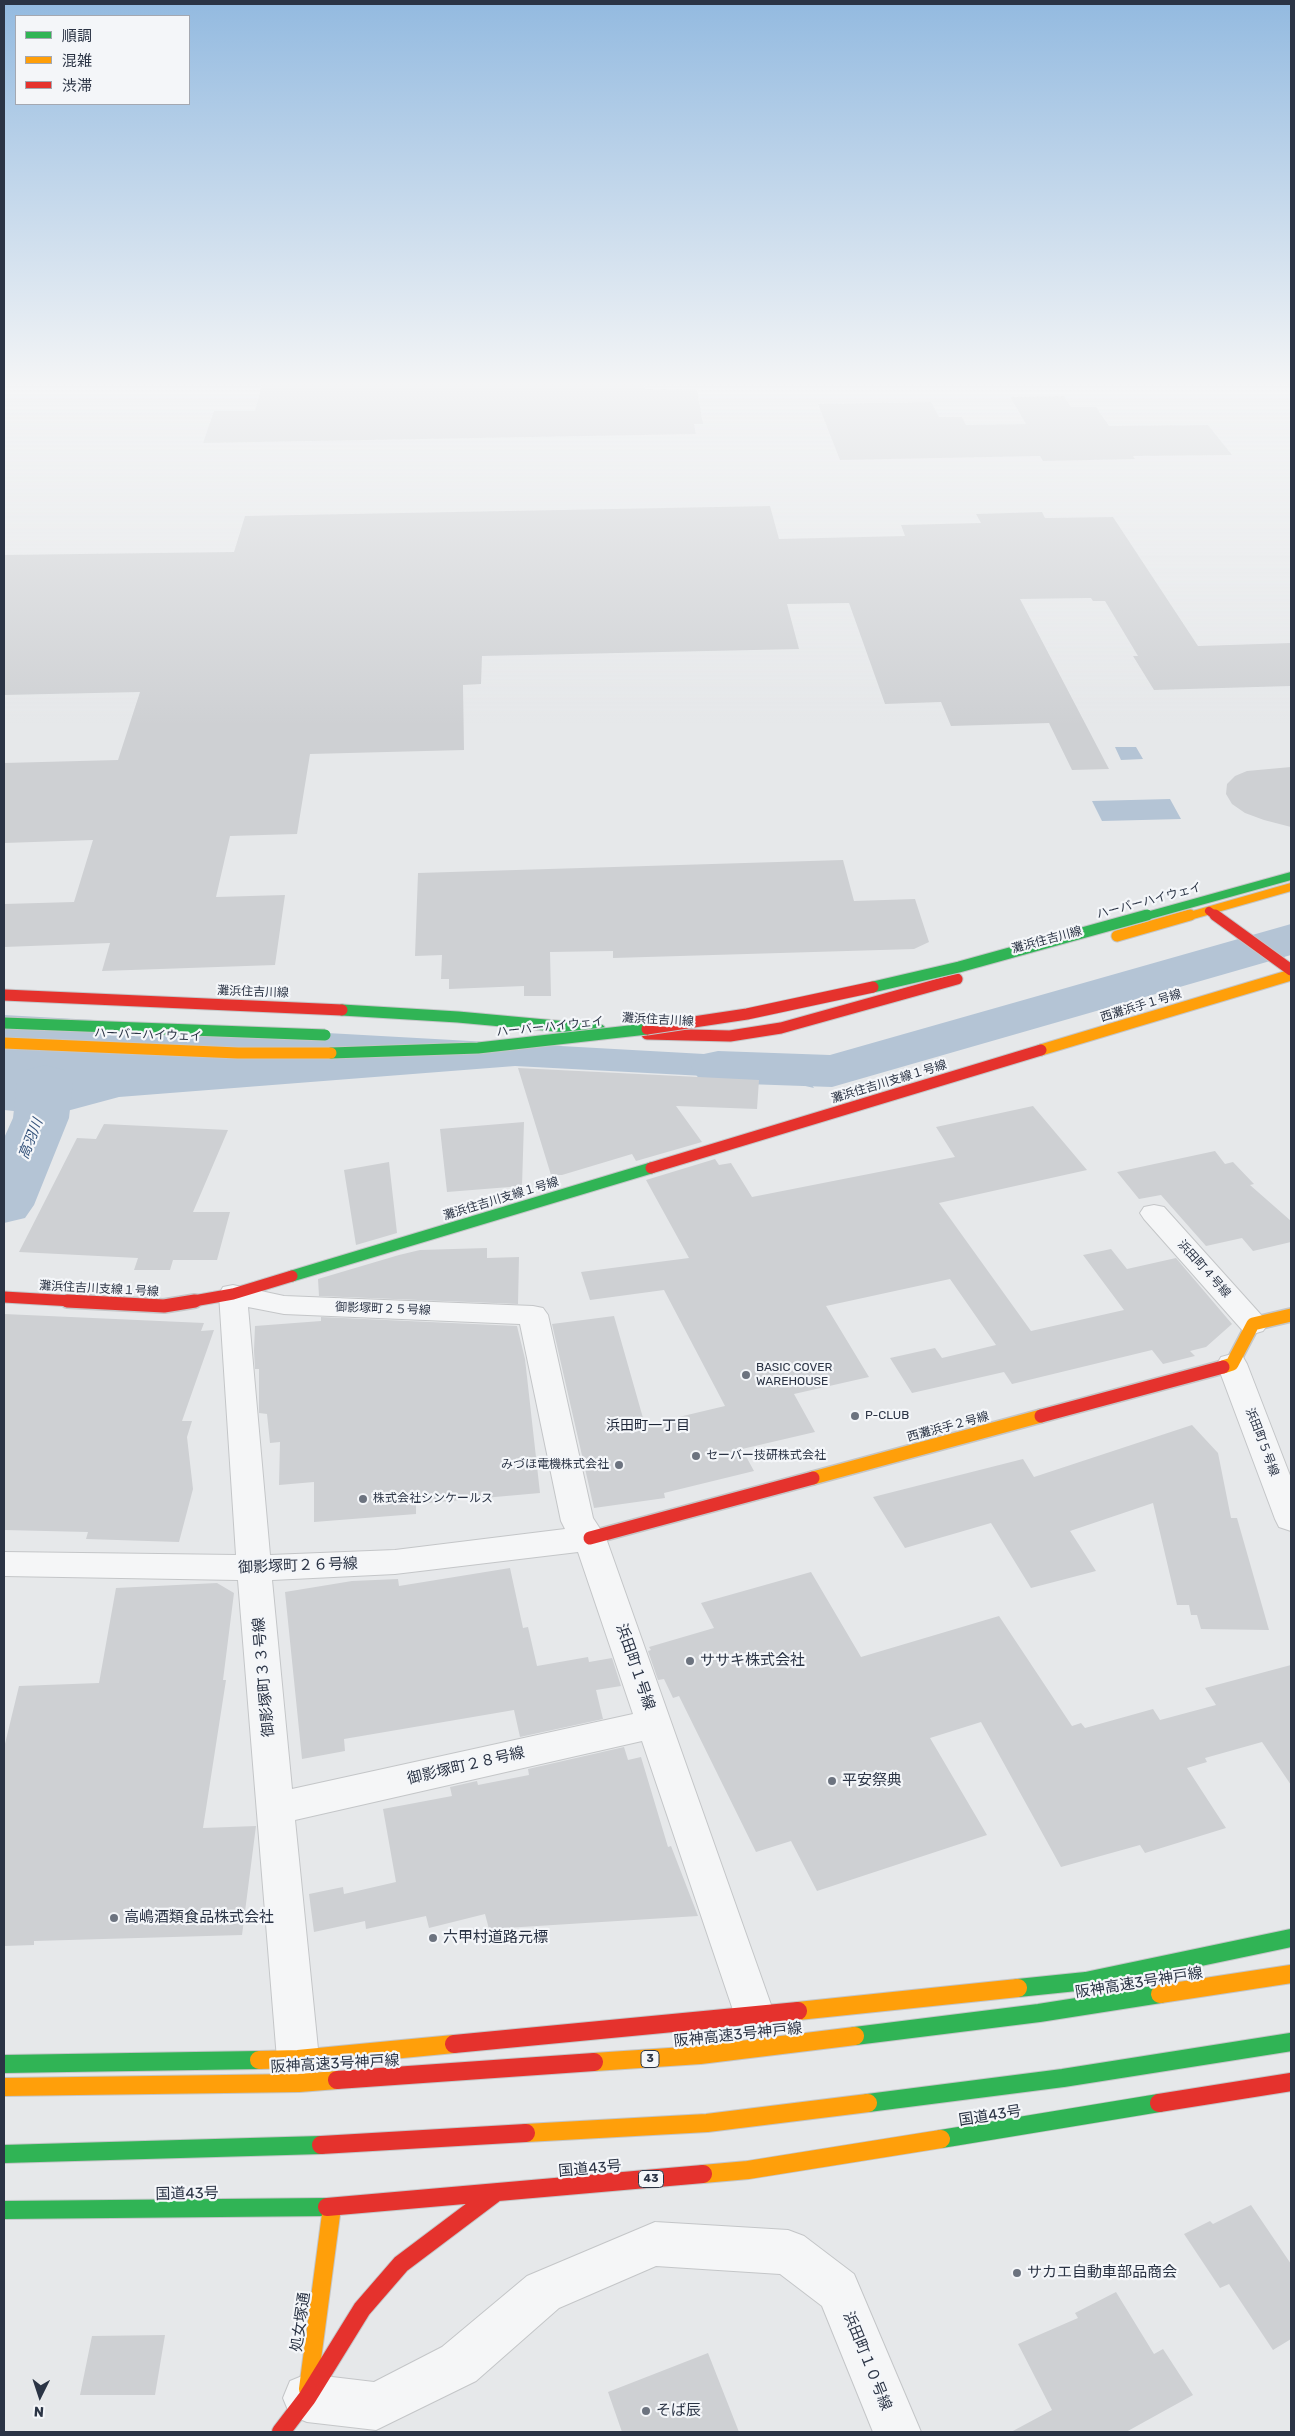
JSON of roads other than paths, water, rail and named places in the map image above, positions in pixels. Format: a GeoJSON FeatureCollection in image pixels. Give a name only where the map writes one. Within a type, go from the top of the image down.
{"type":"FeatureCollection","features":[{"type":"Feature","properties":{"kind":"main road","name":"ハーバーハイウェイ"},"geometry":{"type":"LineString","coordinates":[[665,1014],[782,996],[948,960],[1291,866]]}},
{"type":"Feature","properties":{"kind":"main road","name":"ハーバーハイウェイ"},"geometry":{"type":"LineString","coordinates":[[4,1043],[238,1053],[363,1053],[478,1048],[614,1034],[747,1014],[950,970],[1291,876]]}},
{"type":"Feature","properties":{"kind":"main road","name":"灘浜住吉川線"},"geometry":{"type":"LineString","coordinates":[[4,995],[327,1009],[676,1036],[730,1036],[781,1028],[1291,888]]}},
{"type":"Feature","properties":{"kind":"main road"},"geometry":{"type":"LineString","coordinates":[[1209,911],[1291,970]]}},
{"type":"Feature","properties":{"kind":"main road","name":"西灘浜手１号線"},"geometry":{"type":"LineString","coordinates":[[998,1063],[1291,975]]}},
{"type":"Feature","properties":{"kind":"main road","name":"ハーバーハイウェイ"},"geometry":{"type":"LineString","coordinates":[[481,1030],[611,1021]]}},
{"type":"Feature","properties":{"kind":"main road","name":"ハーバーハイウェイ"},"geometry":{"type":"LineString","coordinates":[[4,1023],[340,1034]]}},
{"type":"Feature","properties":{"kind":"main road","name":"灘浜住吉川支線１号線"},"geometry":{"type":"LineString","coordinates":[[4,1297],[164,1306],[234,1294],[998,1063]]}},
{"type":"Feature","properties":{"kind":"main road"},"geometry":{"type":"LineString","coordinates":[[1232,1364],[1253,1324],[1291,1315]]}},
{"type":"Feature","properties":{"kind":"main road","name":"西灘浜手２号線"},"geometry":{"type":"LineString","coordinates":[[590,1538],[1232,1364]]}},
{"type":"Feature","properties":{"kind":"main road"},"geometry":{"type":"LineString","coordinates":[[4,2064],[298,2060],[755,2016],[1086,1980],[1291,1938]]}},
{"type":"Feature","properties":{"kind":"main road","name":"阪神高速3号神戸線"},"geometry":{"type":"LineString","coordinates":[[4,2087],[299,2082],[700,2055],[1039,2013],[1291,1974]]}},
{"type":"Feature","properties":{"kind":"main road"},"geometry":{"type":"LineString","coordinates":[[4,2154],[302,2146],[707,2123],[1063,2078],[1291,2042]]}},
{"type":"Feature","properties":{"kind":"main road","name":"国道43号"},"geometry":{"type":"LineString","coordinates":[[4,2210],[332,2207],[748,2170],[1291,2082]]}},
{"type":"Feature","properties":{"kind":"main road"},"geometry":{"type":"LineString","coordinates":[[294,2415],[362,2309],[401,2264],[496,2192]]}},
{"type":"Feature","properties":{"kind":"main road","name":"処女塚通"},"geometry":{"type":"LineString","coordinates":[[294,2415],[332,2207]]}},
{"type":"Feature","properties":{"kind":"street","name":"浜田町４号線"},"geometry":{"type":"LineString","coordinates":[[1154,1213],[1253,1324]]}},
{"type":"Feature","properties":{"kind":"street","name":"御影塚町２５号線"},"geometry":{"type":"LineString","coordinates":[[234,1294],[284,1305],[533,1315]]}},
{"type":"Feature","properties":{"kind":"street","name":"御影塚町３３号線"},"geometry":{"type":"LineString","coordinates":[[234,1294],[254,1568],[277,1808],[298,2060]]}},
{"type":"Feature","properties":{"kind":"street","name":"浜田町１号線"},"geometry":{"type":"LineString","coordinates":[[533,1315],[577,1521],[590,1538],[755,2016]]}},
{"type":"Feature","properties":{"kind":"street","name":"浜田町５号線"},"geometry":{"type":"LineString","coordinates":[[1232,1364],[1291,1518]]}},
{"type":"Feature","properties":{"kind":"street","name":"御影塚町２６号線"},"geometry":{"type":"LineString","coordinates":[[4,1564],[254,1568],[395,1562],[590,1538]]}},
{"type":"Feature","properties":{"kind":"street","name":"御影塚町２８号線"},"geometry":{"type":"LineString","coordinates":[[277,1808],[655,1724]]}},
{"type":"Feature","properties":{"kind":"street","name":"浜田町１０号線"},"geometry":{"type":"LineString","coordinates":[[294,2415],[376,2406],[459,2364],[543,2292],[655,2244],[788,2252],[838,2290],[897,2432]]}},
{"type":"Feature","properties":{"kind":"water"},"geometry":{"type":"Polygon","coordinates":[[[1115,747],[1136,747],[1143,759],[1121,760],[1115,747]]]}},
{"type":"Feature","properties":{"kind":"water"},"geometry":{"type":"Polygon","coordinates":[[[1170,799],[1181,819],[1102,821],[1092,801],[1170,799]]]}},
{"type":"Feature","properties":{"kind":"water"},"geometry":{"type":"Polygon","coordinates":[[[4,1015],[794,1059],[814,1088],[780,1080],[515,1066],[119,1097],[52,1115],[4,1110],[4,1015]]]}},
{"type":"Feature","properties":{"kind":"waterway"},"geometry":{"type":"LineString","coordinates":[[718,1067],[832,1071],[1291,939]]}},
{"type":"Feature","properties":{"kind":"waterway","name":"高羽川"},"geometry":{"type":"LineString","coordinates":[[4,1205],[41,1118],[45,1082]]}},
{"type":"Feature","properties":{"kind":"place","name":"BASIC COVER WAREHOUSE"},"geometry":{"type":"Point","coordinates":[746,1375]}},
{"type":"Feature","properties":{"kind":"place","name":"P-CLUB"},"geometry":{"type":"Point","coordinates":[855,1416]}},
{"type":"Feature","properties":{"kind":"place","name":"セーバー技研株式会社"},"geometry":{"type":"Point","coordinates":[696,1456]}},
{"type":"Feature","properties":{"kind":"place","name":"みづほ電機株式会社"},"geometry":{"type":"Point","coordinates":[619,1465]}},
{"type":"Feature","properties":{"kind":"place","name":"株式会社シンケールス"},"geometry":{"type":"Point","coordinates":[363,1499]}},
{"type":"Feature","properties":{"kind":"place","name":"ササキ株式会社"},"geometry":{"type":"Point","coordinates":[690,1661]}},
{"type":"Feature","properties":{"kind":"place","name":"平安祭典"},"geometry":{"type":"Point","coordinates":[832,1781]}},
{"type":"Feature","properties":{"kind":"place","name":"高嶋酒類食品株式会社"},"geometry":{"type":"Point","coordinates":[114,1918]}},
{"type":"Feature","properties":{"kind":"place","name":"六甲村道路元標"},"geometry":{"type":"Point","coordinates":[433,1938]}},
{"type":"Feature","properties":{"kind":"place","name":"サカエ自動車部品商会"},"geometry":{"type":"Point","coordinates":[1017,2273]}},
{"type":"Feature","properties":{"kind":"place","name":"そば辰"},"geometry":{"type":"Point","coordinates":[646,2411]}},
{"type":"Feature","properties":{"kind":"district","name":"浜田町一丁目"},"geometry":{"type":"Point","coordinates":[648,1426]}}]}
